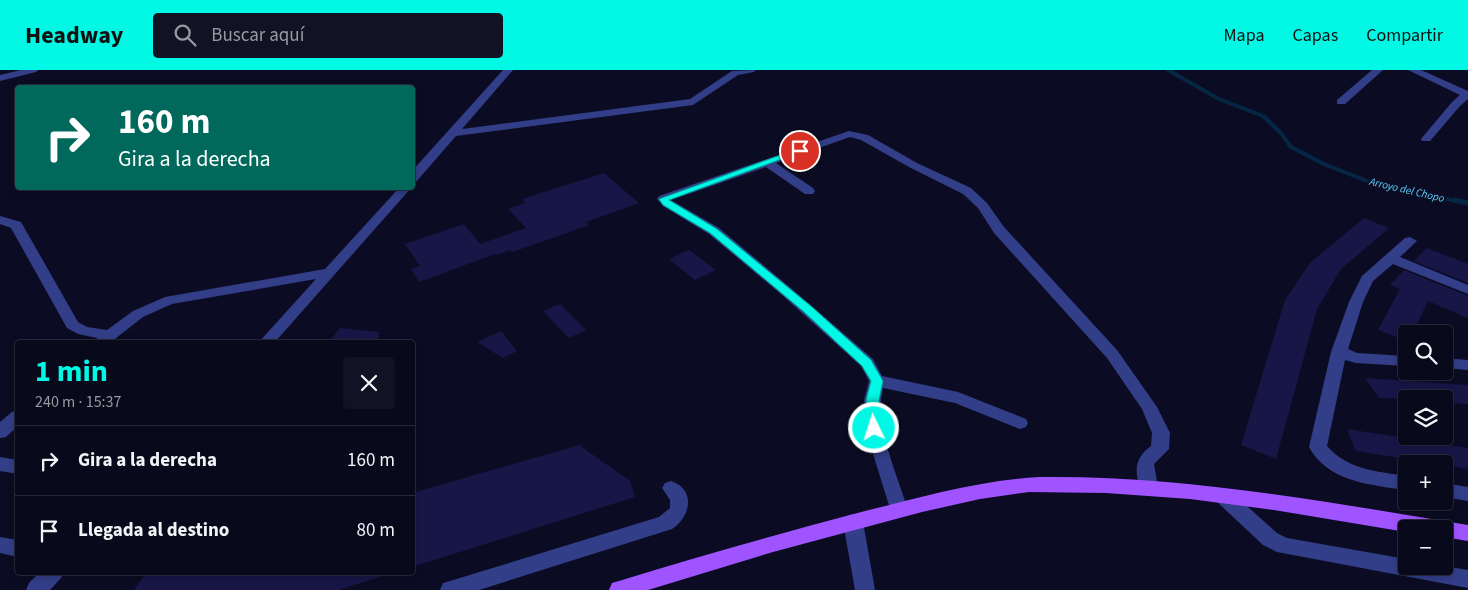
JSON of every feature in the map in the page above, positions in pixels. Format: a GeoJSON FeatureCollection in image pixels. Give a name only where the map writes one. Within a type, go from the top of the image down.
{"type":"FeatureCollection","features":[{"type":"Feature","properties":{"kind":"main road"},"geometry":{"type":"LineString","coordinates":[[619,590],[733,554],[899,510],[1018,486],[1058,484],[1149,487],[1222,495],[1398,522]]}},
{"type":"Feature","properties":{"kind":"main road"},"geometry":{"type":"LineString","coordinates":[[1453,531],[1468,533]]}},
{"type":"Feature","properties":{"kind":"street"},"geometry":{"type":"LineString","coordinates":[[0,78],[33,70]]}},
{"type":"Feature","properties":{"kind":"street"},"geometry":{"type":"LineString","coordinates":[[415,176],[508,70]]}},
{"type":"Feature","properties":{"kind":"street"},"geometry":{"type":"LineString","coordinates":[[453,133],[693,102],[735,73],[751,70]]}},
{"type":"Feature","properties":{"kind":"street"},"geometry":{"type":"LineString","coordinates":[[1341,102],[1378,70]]}},
{"type":"Feature","properties":{"kind":"street"},"geometry":{"type":"LineString","coordinates":[[1413,70],[1467,95],[1456,104],[1426,139]]}},
{"type":"Feature","properties":{"kind":"street"},"geometry":{"type":"LineString","coordinates":[[899,510],[874,428],[872,400],[877,381],[867,363],[714,231],[667,203],[664,199],[848,134],[857,134],[913,165],[967,191],[983,206],[999,230],[1027,262],[1112,354],[1149,407],[1161,433],[1160,449],[1149,457],[1145,464],[1149,487]]}},
{"type":"Feature","properties":{"kind":"street"},"geometry":{"type":"LineString","coordinates":[[767,162],[809,191]]}},
{"type":"Feature","properties":{"kind":"street"},"geometry":{"type":"LineString","coordinates":[[269,340],[403,190]]}},
{"type":"Feature","properties":{"kind":"street"},"geometry":{"type":"LineString","coordinates":[[0,220],[16,225],[72,325],[106,339],[130,318],[146,308],[170,300],[331,272]]}},
{"type":"Feature","properties":{"kind":"street"},"geometry":{"type":"LineString","coordinates":[[1398,482],[1349,474],[1324,456],[1318,447],[1339,352],[1356,302],[1367,280],[1410,240]]}},
{"type":"Feature","properties":{"kind":"street"},"geometry":{"type":"LineString","coordinates":[[1391,258],[1468,290]]}},
{"type":"Feature","properties":{"kind":"street"},"geometry":{"type":"LineString","coordinates":[[1339,352],[1356,358],[1398,361]]}},
{"type":"Feature","properties":{"kind":"street"},"geometry":{"type":"LineString","coordinates":[[1453,364],[1468,365]]}},
{"type":"Feature","properties":{"kind":"street"},"geometry":{"type":"LineString","coordinates":[[877,381],[958,398],[1020,423]]}},
{"type":"Feature","properties":{"kind":"street"},"geometry":{"type":"LineString","coordinates":[[0,432],[15,419]]}},
{"type":"Feature","properties":{"kind":"street"},"geometry":{"type":"LineString","coordinates":[[0,464],[15,466]]}},
{"type":"Feature","properties":{"kind":"street"},"geometry":{"type":"LineString","coordinates":[[450,590],[665,523],[676,515],[680,509],[679,497],[671,488]]}},
{"type":"Feature","properties":{"kind":"street"},"geometry":{"type":"LineString","coordinates":[[1453,492],[1468,494]]}},
{"type":"Feature","properties":{"kind":"street"},"geometry":{"type":"LineString","coordinates":[[1222,495],[1270,539],[1284,546],[1468,579]]}},
{"type":"Feature","properties":{"kind":"street"},"geometry":{"type":"LineString","coordinates":[[853,522],[862,589]]}},
{"type":"Feature","properties":{"kind":"street"},"geometry":{"type":"LineString","coordinates":[[0,545],[15,548]]}},
{"type":"Feature","properties":{"kind":"street"},"geometry":{"type":"LineString","coordinates":[[36,590],[51,575]]}},
{"type":"Feature","properties":{"kind":"building"},"geometry":{"type":"Polygon","coordinates":[[[604,173],[639,203],[586,222],[589,225],[512,252],[510,250],[495,254],[419,282],[411,269],[420,266],[405,244],[464,224],[480,244],[526,228],[508,209],[525,203],[522,199],[604,173]]]}},
{"type":"Feature","properties":{"kind":"building"},"geometry":{"type":"Polygon","coordinates":[[[1364,218],[1389,228],[1341,269],[1317,309],[1276,459],[1241,445],[1285,300],[1310,263],[1364,218]]]}},
{"type":"Feature","properties":{"kind":"building"},"geometry":{"type":"Polygon","coordinates":[[[1427,248],[1468,264],[1468,283],[1414,261],[1427,248]]]}},
{"type":"Feature","properties":{"kind":"building"},"geometry":{"type":"Polygon","coordinates":[[[689,250],[716,270],[695,280],[669,259],[689,250]]]}},
{"type":"Feature","properties":{"kind":"building"},"geometry":{"type":"Polygon","coordinates":[[[1404,270],[1468,296],[1468,318],[1428,301],[1416,325],[1398,325],[1398,338],[1378,330],[1400,289],[1390,285],[1404,270]]]}},
{"type":"Feature","properties":{"kind":"building"},"geometry":{"type":"Polygon","coordinates":[[[560,304],[586,330],[569,338],[543,311],[560,304]]]}},
{"type":"Feature","properties":{"kind":"building"},"geometry":{"type":"Polygon","coordinates":[[[340,328],[379,332],[378,340],[331,340],[340,328]]]}},
{"type":"Feature","properties":{"kind":"building"},"geometry":{"type":"Polygon","coordinates":[[[501,331],[517,351],[503,358],[477,342],[501,331]]]}},
{"type":"Feature","properties":{"kind":"building"},"geometry":{"type":"Polygon","coordinates":[[[1365,378],[1468,385],[1468,404],[1453,403],[1453,390],[1398,390],[1398,398],[1379,398],[1365,378]]]}},
{"type":"Feature","properties":{"kind":"building"},"geometry":{"type":"Polygon","coordinates":[[[1347,429],[1398,437],[1398,445],[1449,445],[1468,448],[1468,469],[1453,467],[1453,455],[1398,455],[1398,458],[1356,451],[1347,429]]]}},
{"type":"Feature","properties":{"kind":"building"},"geometry":{"type":"Polygon","coordinates":[[[579,445],[630,481],[635,497],[415,566],[415,492],[579,445]]]}},
{"type":"Feature","properties":{"kind":"building"},"geometry":{"type":"Polygon","coordinates":[[[145,575],[383,575],[338,590],[134,590],[145,575]]]}},
{"type":"Feature","properties":{"kind":"waterway","name":"Arroyo del Chopo"},"geometry":{"type":"LineString","coordinates":[[1168,70],[1219,99],[1263,116],[1281,133],[1291,147],[1324,164],[1372,183],[1461,202]]}},
{"type":"Feature","properties":{"kind":"waterway","name":"Arroyo del Chopo"},"geometry":{"type":"LineString","coordinates":[[1455,200],[1468,203]]}},
{"type":"Feature","properties":{"kind":"route"},"geometry":{"type":"LineString","coordinates":[[800,151],[664,199],[667,203],[714,231],[828,327],[867,363],[877,381],[872,400],[874,428]]}}]}
